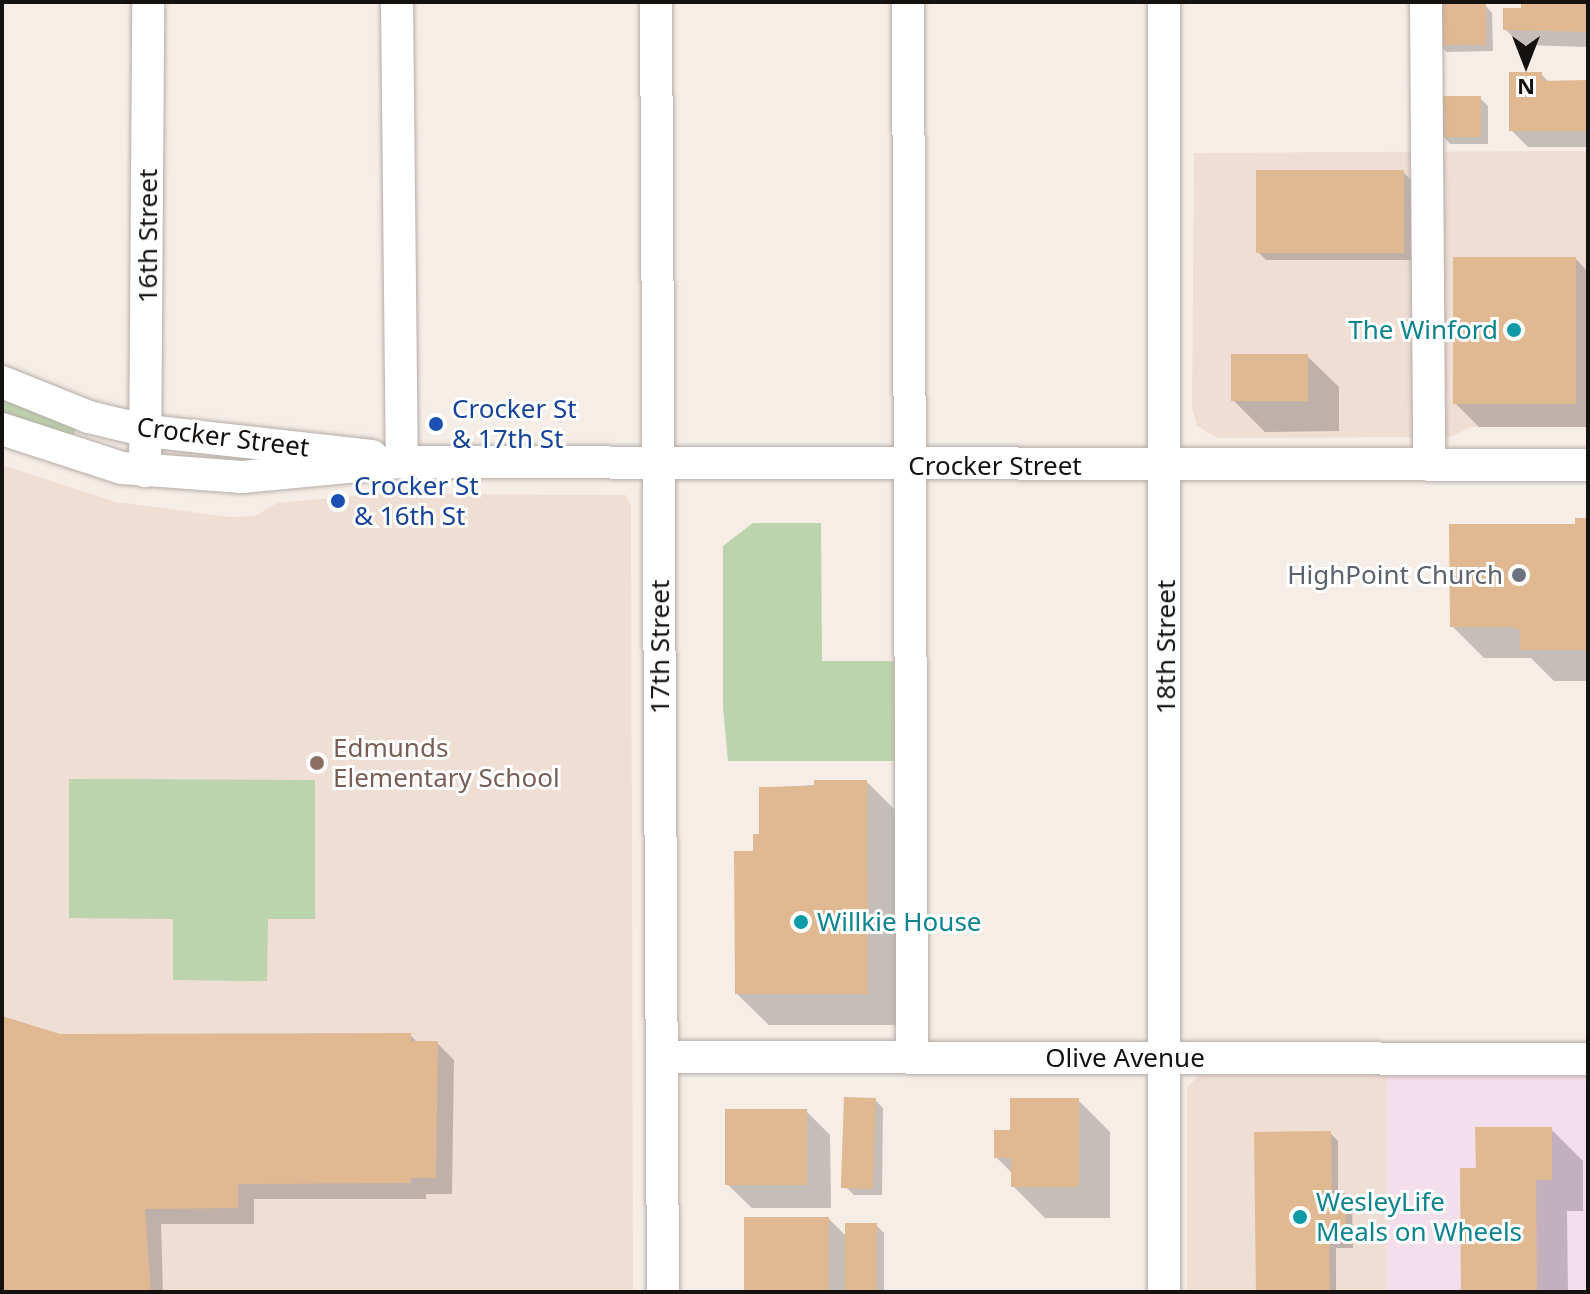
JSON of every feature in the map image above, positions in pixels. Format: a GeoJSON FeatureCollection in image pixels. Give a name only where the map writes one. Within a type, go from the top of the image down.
{"type":"FeatureCollection","features":[{"type":"Feature","properties":{"kind":"street","name":"16th Street"},"geometry":{"type":"LineString","coordinates":[[145,471],[148,2]]}},
{"type":"Feature","properties":{"kind":"street"},"geometry":{"type":"LineString","coordinates":[[397,2],[402,462]]}},
{"type":"Feature","properties":{"kind":"street","name":"17th Street"},"geometry":{"type":"LineString","coordinates":[[656,2],[663,1292]]}},
{"type":"Feature","properties":{"kind":"street"},"geometry":{"type":"LineString","coordinates":[[908,2],[912,1057]]}},
{"type":"Feature","properties":{"kind":"street","name":"18th Street"},"geometry":{"type":"LineString","coordinates":[[1164,2],[1164,1292]]}},
{"type":"Feature","properties":{"kind":"street"},"geometry":{"type":"LineString","coordinates":[[1426,2],[1429,465]]}},
{"type":"Feature","properties":{"kind":"street","name":"Crocker Street"},"geometry":{"type":"LineString","coordinates":[[2,382],[89,417],[147,431],[336,449],[402,462]]}},
{"type":"Feature","properties":{"kind":"street","name":"Crocker Street"},"geometry":{"type":"LineString","coordinates":[[2,429],[66,454],[145,471],[282,476],[402,462],[910,466],[1588,465]]}},
{"type":"Feature","properties":{"kind":"street","name":"Olive Avenue"},"geometry":{"type":"LineString","coordinates":[[663,1057],[1588,1059]]}},
{"type":"Feature","properties":{"kind":"shaded area"},"geometry":{"type":"Polygon","coordinates":[[[1588,151],[1588,427],[1471,427],[1450,437],[1217,438],[1197,426],[1192,408],[1194,153],[1588,151]]]}},
{"type":"Feature","properties":{"kind":"shaded area","name":"Edmunds Elementary School"},"geometry":{"type":"Polygon","coordinates":[[[2,465],[116,502],[230,517],[255,516],[277,503],[378,494],[626,495],[631,506],[633,1292],[2,1292],[2,465]]]}},
{"type":"Feature","properties":{"kind":"shaded area"},"geometry":{"type":"Polygon","coordinates":[[[1202,1073],[1387,1074],[1388,1292],[1187,1292],[1187,1087],[1202,1073]]]}},
{"type":"Feature","properties":{"kind":"shaded area"},"geometry":{"type":"Polygon","coordinates":[[[1387,1074],[1588,1074],[1588,1292],[1387,1292],[1387,1074]]]}},
{"type":"Feature","properties":{"kind":"green space"},"geometry":{"type":"Polygon","coordinates":[[[2,397],[77,427],[70,446],[2,419],[2,397]]]}},
{"type":"Feature","properties":{"kind":"green space"},"geometry":{"type":"Polygon","coordinates":[[[753,523],[821,523],[822,661],[894,661],[895,761],[728,761],[723,708],[723,546],[753,523]]]}},
{"type":"Feature","properties":{"kind":"green space"},"geometry":{"type":"Polygon","coordinates":[[[69,779],[315,780],[315,919],[268,919],[267,981],[173,980],[173,919],[69,918],[69,779]]]}},
{"type":"Feature","properties":{"kind":"building"},"geometry":{"type":"Polygon","coordinates":[[[1521,2],[1588,2],[1588,32],[1503,30],[1503,8],[1521,8],[1521,2]]]}},
{"type":"Feature","properties":{"kind":"building"},"geometry":{"type":"Polygon","coordinates":[[[1437,3],[1486,3],[1486,45],[1437,45],[1437,3]]]}},
{"type":"Feature","properties":{"kind":"building"},"geometry":{"type":"Polygon","coordinates":[[[1509,72],[1542,72],[1542,81],[1587,80],[1587,131],[1509,131],[1509,72]]]}},
{"type":"Feature","properties":{"kind":"building"},"geometry":{"type":"Polygon","coordinates":[[[1440,96],[1481,96],[1481,137],[1440,137],[1440,96]]]}},
{"type":"Feature","properties":{"kind":"building"},"geometry":{"type":"Polygon","coordinates":[[[1256,170],[1404,170],[1404,253],[1256,253],[1256,170]]]}},
{"type":"Feature","properties":{"kind":"building","name":"The Winford"},"geometry":{"type":"Polygon","coordinates":[[[1453,257],[1576,257],[1576,404],[1453,404],[1453,257]]]}},
{"type":"Feature","properties":{"kind":"building"},"geometry":{"type":"Polygon","coordinates":[[[1231,354],[1308,354],[1308,401],[1231,401],[1231,354]]]}},
{"type":"Feature","properties":{"kind":"building","name":"HighPoint Church"},"geometry":{"type":"Polygon","coordinates":[[[1575,518],[1588,518],[1588,650],[1520,650],[1520,630],[1512,627],[1450,627],[1449,524],[1575,524],[1575,518]]]}},
{"type":"Feature","properties":{"kind":"building","name":"Willkie House"},"geometry":{"type":"Polygon","coordinates":[[[814,780],[867,780],[868,994],[735,994],[734,851],[753,851],[753,834],[759,834],[759,787],[814,786],[814,780]]]}},
{"type":"Feature","properties":{"kind":"building"},"geometry":{"type":"Polygon","coordinates":[[[2,1016],[60,1034],[411,1033],[411,1041],[438,1041],[436,1178],[411,1178],[411,1183],[238,1184],[238,1208],[145,1209],[151,1292],[2,1292],[2,1016]]]}},
{"type":"Feature","properties":{"kind":"building"},"geometry":{"type":"Polygon","coordinates":[[[844,1097],[876,1098],[873,1189],[841,1188],[844,1097]]]}},
{"type":"Feature","properties":{"kind":"building"},"geometry":{"type":"Polygon","coordinates":[[[1010,1098],[1079,1098],[1079,1187],[1011,1187],[1011,1158],[994,1158],[994,1130],[1010,1130],[1010,1098]]]}},
{"type":"Feature","properties":{"kind":"building"},"geometry":{"type":"Polygon","coordinates":[[[725,1109],[807,1109],[807,1185],[725,1185],[725,1109]]]}},
{"type":"Feature","properties":{"kind":"building"},"geometry":{"type":"Polygon","coordinates":[[[1475,1127],[1552,1127],[1552,1180],[1536,1180],[1537,1292],[1461,1292],[1460,1168],[1476,1168],[1475,1127]]]}},
{"type":"Feature","properties":{"kind":"building","name":"WesleyLife Meals on Wheels"},"geometry":{"type":"Polygon","coordinates":[[[1331,1131],[1332,1193],[1346,1193],[1346,1241],[1329,1241],[1330,1292],[1256,1292],[1254,1132],[1331,1131]]]}},
{"type":"Feature","properties":{"kind":"building"},"geometry":{"type":"Polygon","coordinates":[[[744,1217],[829,1217],[829,1292],[744,1292],[744,1217]]]}},
{"type":"Feature","properties":{"kind":"building"},"geometry":{"type":"Polygon","coordinates":[[[845,1223],[877,1223],[877,1292],[845,1292],[845,1223]]]}},
{"type":"Feature","properties":{"kind":"place","name":"The Winford"},"geometry":{"type":"Point","coordinates":[1514,330]}},
{"type":"Feature","properties":{"kind":"place","name":"Crocker St & 17th St"},"geometry":{"type":"Point","coordinates":[436,424]}},
{"type":"Feature","properties":{"kind":"place","name":"Crocker St & 16th St"},"geometry":{"type":"Point","coordinates":[338,501]}},
{"type":"Feature","properties":{"kind":"place","name":"HighPoint Church"},"geometry":{"type":"Point","coordinates":[1519,575]}},
{"type":"Feature","properties":{"kind":"place","name":"Edmunds Elementary School"},"geometry":{"type":"Point","coordinates":[317,763]}},
{"type":"Feature","properties":{"kind":"place","name":"Willkie House"},"geometry":{"type":"Point","coordinates":[801,922]}},
{"type":"Feature","properties":{"kind":"place","name":"WesleyLife Meals on Wheels"},"geometry":{"type":"Point","coordinates":[1300,1217]}}]}
